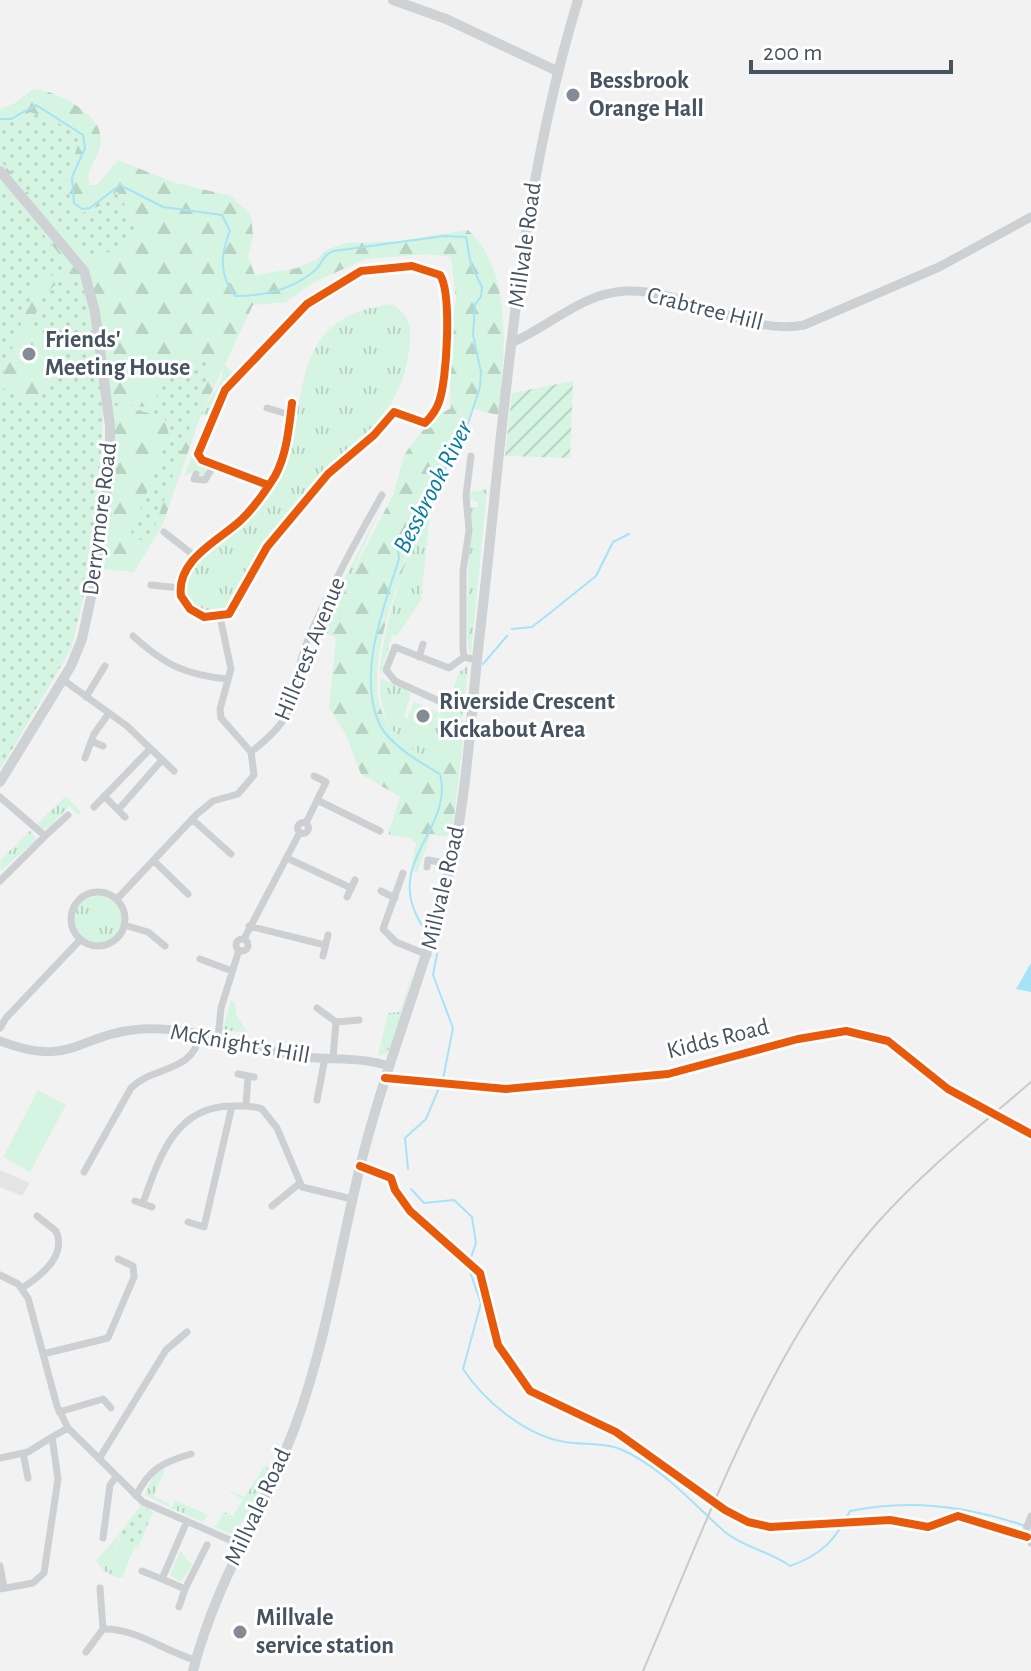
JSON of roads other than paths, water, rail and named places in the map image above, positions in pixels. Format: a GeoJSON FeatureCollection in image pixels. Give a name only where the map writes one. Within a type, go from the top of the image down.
{"type":"FeatureCollection","features":[{"type":"Feature","properties":{"kind":"main road"},"geometry":{"type":"LineString","coordinates":[[393,0],[446,19],[557,71]]}},
{"type":"Feature","properties":{"kind":"main road","name":"Millvale Road"},"geometry":{"type":"LineString","coordinates":[[194,1666],[239,1544],[288,1444],[308,1388],[352,1199],[385,1078],[428,955],[451,864],[523,247],[557,71],[578,0]]}},
{"type":"Feature","properties":{"kind":"main road","name":"Derrymore Road"},"geometry":{"type":"LineString","coordinates":[[0,171],[84,271],[93,301],[109,405],[110,466],[94,588],[82,639],[62,679],[0,782]]}},
{"type":"Feature","properties":{"kind":"street","name":"Crabtree Hill"},"geometry":{"type":"LineString","coordinates":[[511,343],[547,325],[567,308],[595,297],[625,291],[701,304],[761,325],[785,329],[804,325],[939,267],[1031,217]]}},
{"type":"Feature","properties":{"kind":"street"},"geometry":{"type":"LineString","coordinates":[[180,588],[190,609],[204,617],[220,617],[235,609],[267,547],[337,465],[374,435],[394,412],[425,423],[436,410],[442,392],[447,294],[440,275],[412,266],[361,271],[299,310],[262,355],[225,390],[199,450],[200,458],[268,485]]}},
{"type":"Feature","properties":{"kind":"street"},"geometry":{"type":"LineString","coordinates":[[180,588],[196,557],[239,522],[268,485],[284,453],[292,403]]}},
{"type":"Feature","properties":{"kind":"street"},"geometry":{"type":"LineString","coordinates":[[267,408],[291,415]]}},
{"type":"Feature","properties":{"kind":"street"},"geometry":{"type":"LineString","coordinates":[[464,657],[463,571],[471,456]]}},
{"type":"Feature","properties":{"kind":"street"},"geometry":{"type":"LineString","coordinates":[[196,474],[194,479],[205,480],[214,465]]}},
{"type":"Feature","properties":{"kind":"street","name":"Hillcrest Avenue"},"geometry":{"type":"LineString","coordinates":[[251,752],[274,734],[291,709],[307,643],[382,495]]}},
{"type":"Feature","properties":{"kind":"street"},"geometry":{"type":"LineString","coordinates":[[364,506],[373,510]]}},
{"type":"Feature","properties":{"kind":"street"},"geometry":{"type":"LineString","coordinates":[[176,529],[167,534],[196,557]]}},
{"type":"Feature","properties":{"kind":"street"},"geometry":{"type":"LineString","coordinates":[[151,585],[180,588]]}},
{"type":"Feature","properties":{"kind":"street"},"geometry":{"type":"LineString","coordinates":[[117,899],[208,804],[238,794],[250,783],[255,768],[251,752],[221,718],[230,660],[220,617]]}},
{"type":"Feature","properties":{"kind":"street"},"geometry":{"type":"LineString","coordinates":[[133,636],[150,651],[190,675],[228,679]]}},
{"type":"Feature","properties":{"kind":"street"},"geometry":{"type":"LineString","coordinates":[[419,657],[423,644]]}},
{"type":"Feature","properties":{"kind":"street"},"geometry":{"type":"LineString","coordinates":[[450,706],[387,675],[395,647],[449,668],[464,657],[477,660]]}},
{"type":"Feature","properties":{"kind":"street"},"geometry":{"type":"LineString","coordinates":[[142,660],[150,651]]}},
{"type":"Feature","properties":{"kind":"street"},"geometry":{"type":"LineString","coordinates":[[86,697],[102,679],[105,666]]}},
{"type":"Feature","properties":{"kind":"street"},"geometry":{"type":"LineString","coordinates":[[62,679],[127,726],[174,771]]}},
{"type":"Feature","properties":{"kind":"street"},"geometry":{"type":"LineString","coordinates":[[85,758],[91,741],[109,713]]}},
{"type":"Feature","properties":{"kind":"street"},"geometry":{"type":"LineString","coordinates":[[91,741],[103,746]]}},
{"type":"Feature","properties":{"kind":"street"},"geometry":{"type":"LineString","coordinates":[[94,807],[150,749]]}},
{"type":"Feature","properties":{"kind":"street"},"geometry":{"type":"LineString","coordinates":[[118,810],[162,760]]}},
{"type":"Feature","properties":{"kind":"street"},"geometry":{"type":"LineString","coordinates":[[218,1038],[221,1008],[239,950],[248,946],[244,939],[249,926],[289,859],[300,832],[307,831],[306,823],[326,782],[314,776]]}},
{"type":"Feature","properties":{"kind":"street"},"geometry":{"type":"LineString","coordinates":[[104,796],[125,817]]}},
{"type":"Feature","properties":{"kind":"street"},"geometry":{"type":"LineString","coordinates":[[0,797],[45,836]]}},
{"type":"Feature","properties":{"kind":"street"},"geometry":{"type":"LineString","coordinates":[[317,800],[380,831]]}},
{"type":"Feature","properties":{"kind":"street"},"geometry":{"type":"LineString","coordinates":[[0,881],[68,815]]}},
{"type":"Feature","properties":{"kind":"street"},"geometry":{"type":"LineString","coordinates":[[192,819],[229,852],[233,843]]}},
{"type":"Feature","properties":{"kind":"street"},"geometry":{"type":"LineString","coordinates":[[289,859],[353,884],[347,897]]}},
{"type":"Feature","properties":{"kind":"street"},"geometry":{"type":"LineString","coordinates":[[427,867],[428,860],[451,864]]}},
{"type":"Feature","properties":{"kind":"street"},"geometry":{"type":"LineString","coordinates":[[154,861],[186,892],[177,897]]}},
{"type":"Feature","properties":{"kind":"street"},"geometry":{"type":"LineString","coordinates":[[403,873],[384,922],[385,934],[428,955]]}},
{"type":"Feature","properties":{"kind":"street"},"geometry":{"type":"LineString","coordinates":[[93,891],[110,894],[117,899],[123,907],[124,925],[121,934],[106,945],[88,945],[80,940],[71,925],[70,916],[77,900],[93,891]]}},
{"type":"Feature","properties":{"kind":"street"},"geometry":{"type":"LineString","coordinates":[[381,891],[395,898]]}},
{"type":"Feature","properties":{"kind":"street"},"geometry":{"type":"LineString","coordinates":[[124,925],[148,932],[165,946]]}},
{"type":"Feature","properties":{"kind":"street"},"geometry":{"type":"LineString","coordinates":[[249,926],[325,945]]}},
{"type":"Feature","properties":{"kind":"street"},"geometry":{"type":"LineString","coordinates":[[323,956],[328,935]]}},
{"type":"Feature","properties":{"kind":"street"},"geometry":{"type":"LineString","coordinates":[[0,1028],[3,1016],[80,940]]}},
{"type":"Feature","properties":{"kind":"street"},"geometry":{"type":"LineString","coordinates":[[200,959],[232,971]]}},
{"type":"Feature","properties":{"kind":"street"},"geometry":{"type":"LineString","coordinates":[[317,1008],[336,1022],[359,1020]]}},
{"type":"Feature","properties":{"kind":"street"},"geometry":{"type":"LineString","coordinates":[[318,1100],[336,1022]]}},
{"type":"Feature","properties":{"kind":"street","name":"McKnight's Hill"},"geometry":{"type":"LineString","coordinates":[[0,1041],[36,1053],[50,1054],[123,1032],[168,1030],[301,1057],[364,1059],[389,1066]]}},
{"type":"Feature","properties":{"kind":"street","name":"Kidds Road"},"geometry":{"type":"LineString","coordinates":[[385,1078],[525,1088],[606,1077],[668,1074],[798,1039],[846,1031],[888,1041],[948,1089],[1031,1134]]}},
{"type":"Feature","properties":{"kind":"street"},"geometry":{"type":"LineString","coordinates":[[84,1172],[131,1088],[142,1078],[179,1067],[197,1046],[200,1035]]}},
{"type":"Feature","properties":{"kind":"street"},"geometry":{"type":"LineString","coordinates":[[238,1074],[251,1076],[246,1105]]}},
{"type":"Feature","properties":{"kind":"street"},"geometry":{"type":"LineString","coordinates":[[152,1207],[139,1202],[176,1129],[207,1108],[246,1105],[262,1109],[270,1118],[300,1183],[307,1190],[352,1199]]}},
{"type":"Feature","properties":{"kind":"street"},"geometry":{"type":"LineString","coordinates":[[188,1222],[204,1227],[232,1106]]}},
{"type":"Feature","properties":{"kind":"street"},"geometry":{"type":"LineString","coordinates":[[274,1200],[300,1183]]}},
{"type":"Feature","properties":{"kind":"street"},"geometry":{"type":"LineString","coordinates":[[22,1288],[46,1270],[58,1248],[56,1231],[37,1216]]}},
{"type":"Feature","properties":{"kind":"street"},"geometry":{"type":"LineString","coordinates":[[43,1354],[108,1338],[134,1277],[133,1266],[118,1259]]}},
{"type":"Feature","properties":{"kind":"street"},"geometry":{"type":"LineString","coordinates":[[0,1275],[22,1288],[59,1412],[68,1428],[136,1496],[239,1544]]}},
{"type":"Feature","properties":{"kind":"street"},"geometry":{"type":"LineString","coordinates":[[99,1459],[166,1350],[187,1332]]}},
{"type":"Feature","properties":{"kind":"street"},"geometry":{"type":"LineString","coordinates":[[59,1412],[103,1399],[111,1408]]}},
{"type":"Feature","properties":{"kind":"street"},"geometry":{"type":"LineString","coordinates":[[0,1458],[23,1453],[68,1428]]}},
{"type":"Feature","properties":{"kind":"street"},"geometry":{"type":"LineString","coordinates":[[0,1566],[2,1589],[33,1583],[44,1573],[58,1479],[52,1437]]}},
{"type":"Feature","properties":{"kind":"street"},"geometry":{"type":"LineString","coordinates":[[23,1453],[28,1478]]}},
{"type":"Feature","properties":{"kind":"street"},"geometry":{"type":"LineString","coordinates":[[136,1496],[151,1471],[161,1463],[191,1454]]}},
{"type":"Feature","properties":{"kind":"street"},"geometry":{"type":"LineString","coordinates":[[103,1538],[110,1485],[116,1477]]}},
{"type":"Feature","properties":{"kind":"street"},"geometry":{"type":"LineString","coordinates":[[162,1579],[187,1521]]}},
{"type":"Feature","properties":{"kind":"street"},"geometry":{"type":"LineString","coordinates":[[179,1607],[207,1545]]}},
{"type":"Feature","properties":{"kind":"street"},"geometry":{"type":"LineString","coordinates":[[142,1571],[185,1589]]}},
{"type":"Feature","properties":{"kind":"street"},"geometry":{"type":"LineString","coordinates":[[86,1652],[103,1629],[100,1588]]}},
{"type":"Feature","properties":{"kind":"street"},"geometry":{"type":"LineString","coordinates":[[103,1629],[133,1633],[194,1666]]}},
{"type":"Feature","properties":{"kind":"water"},"geometry":{"type":"Polygon","coordinates":[[[1031,963],[1031,992],[1016,989],[1031,963]]]}},
{"type":"Feature","properties":{"kind":"waterway","name":"Bessbrook River"},"geometry":{"type":"LineString","coordinates":[[0,119],[11,119],[36,105],[83,135],[85,148],[72,177],[74,203],[82,209],[90,208],[120,185],[163,207],[222,215],[230,231],[224,249],[224,272],[235,296],[286,288],[313,272],[334,251],[444,236],[466,237],[471,265],[482,287],[481,297],[475,304],[473,335],[481,372],[480,387],[464,436],[438,480],[425,512],[413,520],[398,547],[399,559],[380,619],[372,662],[373,704],[383,731],[406,752],[440,774],[442,795],[437,814],[413,867],[410,886],[413,907],[426,931]]}},
{"type":"Feature","properties":{"kind":"waterway"},"geometry":{"type":"LineString","coordinates":[[512,629],[532,627],[596,576],[613,542],[629,534]]}},
{"type":"Feature","properties":{"kind":"waterway"},"geometry":{"type":"LineString","coordinates":[[483,664],[507,636]]}},
{"type":"Feature","properties":{"kind":"waterway","name":"Bessbrook River"},"geometry":{"type":"LineString","coordinates":[[438,949],[433,975],[453,1028],[443,1079]]}},
{"type":"Feature","properties":{"kind":"waterway","name":"Bessbrook River"},"geometry":{"type":"LineString","coordinates":[[408,1169],[405,1138],[426,1119],[439,1088]]}},
{"type":"Feature","properties":{"kind":"waterway","name":"Bessbrook River"},"geometry":{"type":"LineString","coordinates":[[411,1189],[424,1203],[454,1200],[472,1217],[476,1243],[468,1266],[481,1303],[463,1369],[494,1405],[521,1425],[550,1438],[620,1449],[649,1465],[676,1486],[732,1537],[790,1566],[826,1546],[850,1511],[873,1507],[942,1507],[987,1515],[1031,1528]]}},
{"type":"Feature","properties":{"kind":"railway"},"geometry":{"type":"LineString","coordinates":[[643,1671],[744,1436],[805,1322],[840,1269],[879,1221],[953,1149],[1031,1082]]}},
{"type":"Feature","properties":{"kind":"place","name":"Bessbrook Orange Hall"},"geometry":{"type":"Point","coordinates":[573,95]}},
{"type":"Feature","properties":{"kind":"place","name":"Friends' Meeting House"},"geometry":{"type":"Point","coordinates":[29,354]}},
{"type":"Feature","properties":{"kind":"place","name":"Riverside Crescent Kickabout Area"},"geometry":{"type":"Point","coordinates":[423,716]}},
{"type":"Feature","properties":{"kind":"place","name":"Millvale service station"},"geometry":{"type":"Point","coordinates":[240,1632]}}]}
